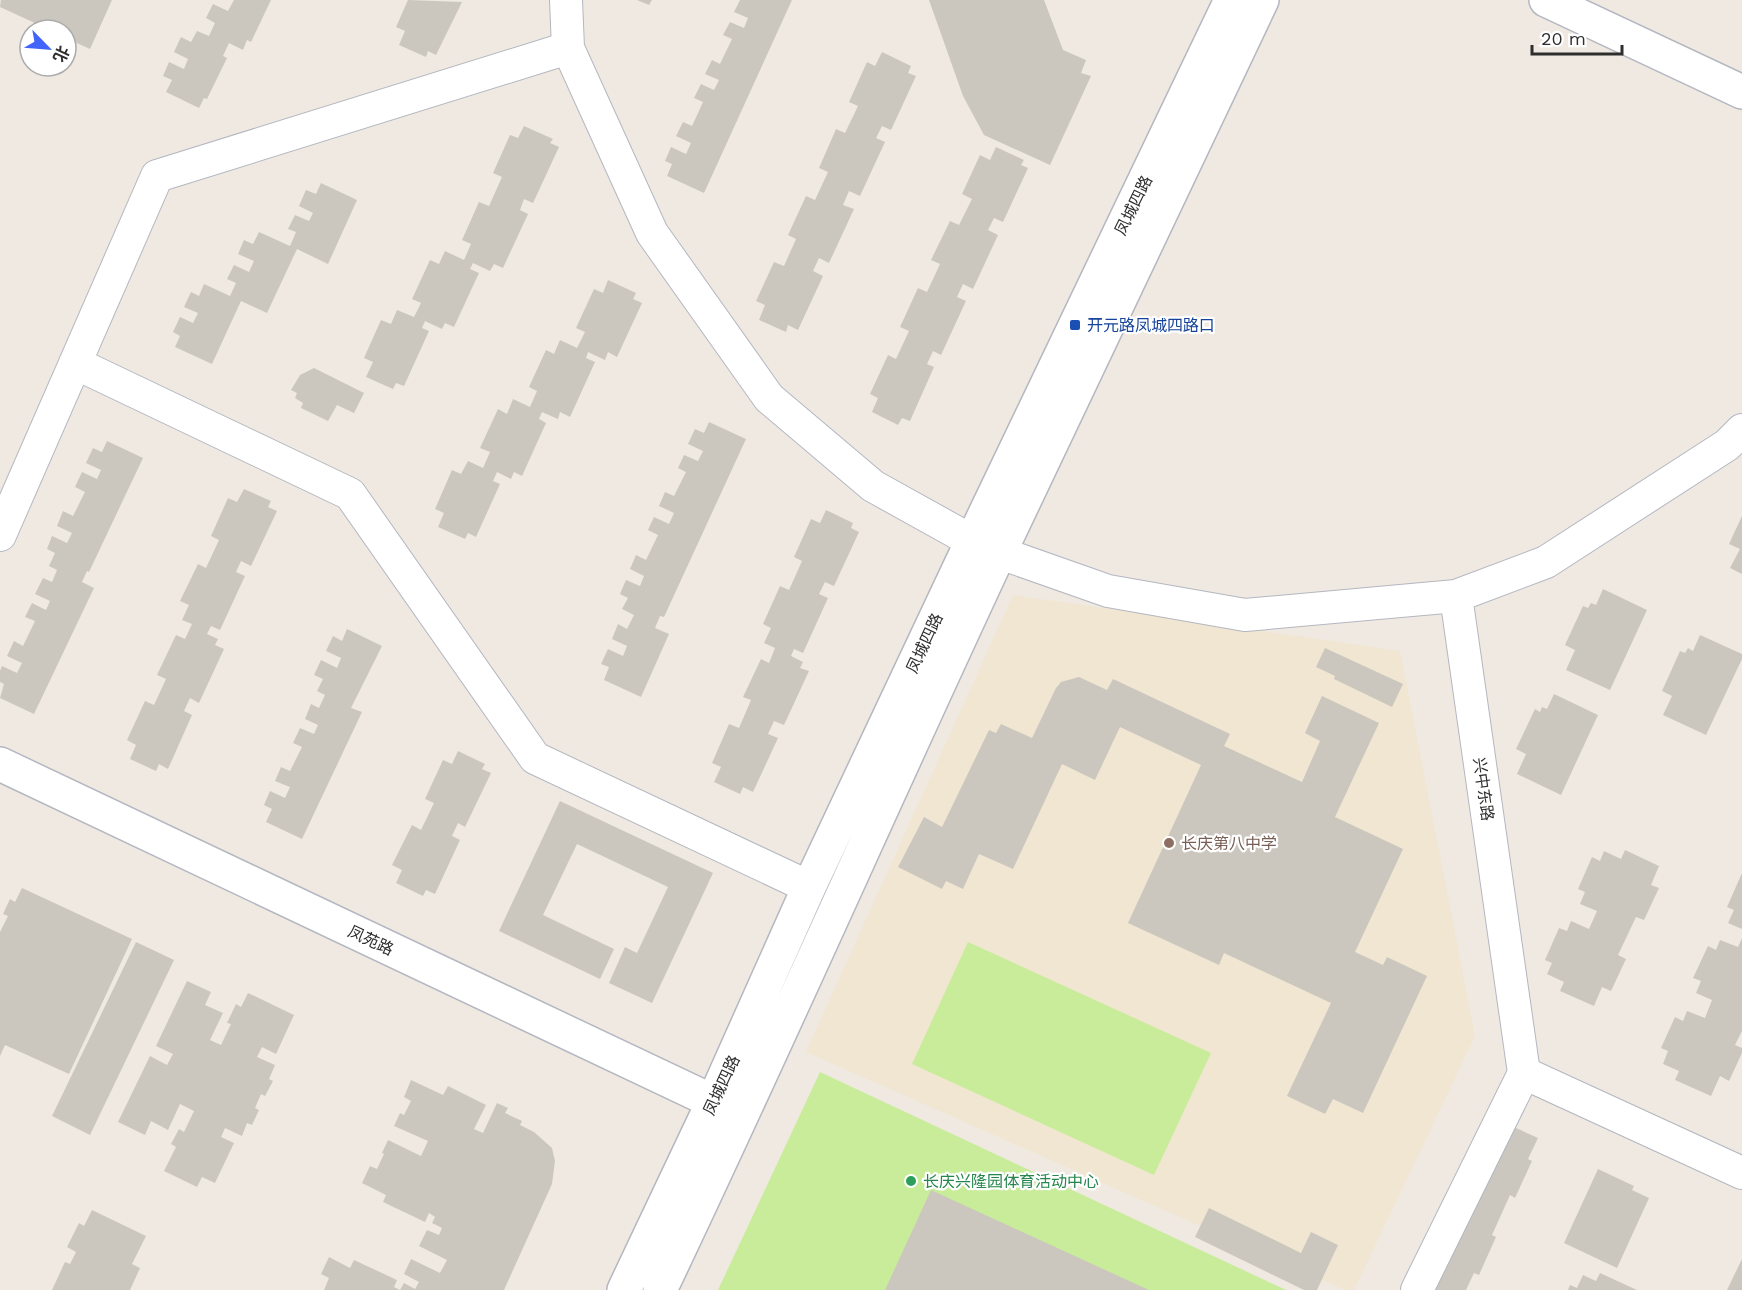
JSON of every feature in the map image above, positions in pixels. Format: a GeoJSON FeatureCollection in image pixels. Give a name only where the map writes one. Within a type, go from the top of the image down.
{"type":"FeatureCollection","features":[{"type":"Feature","properties":{"kind":"street"},"geometry":{"type":"LineString","coordinates":[[566,0],[568,48],[652,233],[769,398],[873,486],[986,547],[1108,591],[1245,615],[1456,596],[1546,562],[1727,445],[1742,430]]}},
{"type":"Feature","properties":{"kind":"street","name":"凤城四路"},"geometry":{"type":"LineString","coordinates":[[660,1290],[743,1116],[838,903],[986,547],[1231,0]]}},
{"type":"Feature","properties":{"kind":"street","name":"凤城四路"},"geometry":{"type":"LineString","coordinates":[[624,1290],[713,1102],[809,887],[986,547],[1262,0]]}},
{"type":"Feature","properties":{"kind":"street"},"geometry":{"type":"LineString","coordinates":[[1546,0],[1742,92]]}},
{"type":"Feature","properties":{"kind":"street"},"geometry":{"type":"LineString","coordinates":[[0,535],[158,176],[568,48]]}},
{"type":"Feature","properties":{"kind":"street"},"geometry":{"type":"LineString","coordinates":[[75,363],[350,494],[535,758],[809,887]]}},
{"type":"Feature","properties":{"kind":"street","name":"兴中东路"},"geometry":{"type":"LineString","coordinates":[[1456,596],[1524,1073]]}},
{"type":"Feature","properties":{"kind":"street","name":"凤苑路"},"geometry":{"type":"LineString","coordinates":[[0,764],[743,1116]]}},
{"type":"Feature","properties":{"kind":"street"},"geometry":{"type":"LineString","coordinates":[[1417,1290],[1524,1073],[1742,1173]]}},
{"type":"Feature","properties":{"kind":"shaded area","name":"长庆第八中学"},"geometry":{"type":"Polygon","coordinates":[[[1013,595],[1400,651],[1475,1036],[1354,1290],[1345,1290],[806,1052],[1013,595]]]}},
{"type":"Feature","properties":{"kind":"green space"},"geometry":{"type":"Polygon","coordinates":[[[968,942],[1211,1053],[1154,1175],[912,1064],[968,942]]]}},
{"type":"Feature","properties":{"kind":"green space","name":"长庆兴隆园体育活动中心"},"geometry":{"type":"Polygon","coordinates":[[[820,1072],[1286,1290],[718,1290],[820,1072]]]}},
{"type":"Feature","properties":{"kind":"building"},"geometry":{"type":"Polygon","coordinates":[[[1,0],[112,0],[90,49],[78,44],[78,18],[24,18],[0,7],[1,0]]]}},
{"type":"Feature","properties":{"kind":"building"},"geometry":{"type":"Polygon","coordinates":[[[234,0],[271,0],[251,42],[247,40],[243,50],[229,43],[223,56],[227,58],[207,99],[204,98],[199,108],[166,92],[172,80],[163,76],[169,62],[184,69],[188,59],[174,52],[181,37],[191,42],[197,31],[209,36],[215,23],[206,18],[213,4],[228,11],[234,0]]]}},
{"type":"Feature","properties":{"kind":"building"},"geometry":{"type":"Polygon","coordinates":[[[408,0],[462,2],[436,55],[428,51],[426,57],[399,45],[405,31],[396,27],[408,0]]]}},
{"type":"Feature","properties":{"kind":"building"},"geometry":{"type":"Polygon","coordinates":[[[637,0],[652,0],[649,5],[637,0]]]}},
{"type":"Feature","properties":{"kind":"building"},"geometry":{"type":"Polygon","coordinates":[[[740,0],[792,0],[704,193],[667,176],[672,164],[665,161],[671,147],[686,154],[691,143],[676,136],[683,122],[692,126],[703,102],[694,98],[701,84],[714,90],[719,80],[705,74],[712,60],[720,64],[732,39],[723,35],[730,22],[744,28],[748,18],[734,12],[740,0]]]}},
{"type":"Feature","properties":{"kind":"building"},"geometry":{"type":"Polygon","coordinates":[[[929,0],[1044,0],[1063,50],[1086,60],[1081,73],[1091,76],[1050,165],[984,135],[963,96],[929,0]]]}},
{"type":"Feature","properties":{"kind":"building"},"geometry":{"type":"Polygon","coordinates":[[[882,52],[911,66],[908,73],[916,76],[891,130],[882,126],[876,138],[885,142],[860,196],[849,191],[843,205],[854,209],[829,263],[819,258],[813,271],[823,276],[798,330],[788,325],[786,332],[759,320],[765,305],[756,301],[774,262],[784,266],[796,239],[788,235],[806,196],[815,200],[828,172],[819,168],[836,129],[845,133],[858,106],[849,102],[867,62],[875,66],[882,52]]]}},
{"type":"Feature","properties":{"kind":"building"},"geometry":{"type":"Polygon","coordinates":[[[524,126],[553,139],[550,143],[559,147],[533,203],[524,199],[520,210],[528,214],[503,268],[494,264],[490,271],[473,263],[470,269],[479,273],[454,327],[445,323],[442,329],[425,321],[422,328],[429,331],[404,386],[396,383],[393,389],[366,377],[373,362],[364,358],[381,320],[391,324],[397,310],[414,317],[421,303],[412,299],[430,260],[439,264],[445,251],[464,260],[471,244],[462,240],[479,202],[489,206],[502,177],[493,173],[510,135],[518,138],[524,126]]]}},
{"type":"Feature","properties":{"kind":"building"},"geometry":{"type":"Polygon","coordinates":[[[996,147],[1024,160],[1021,165],[1028,168],[1003,222],[994,218],[988,230],[998,235],[973,289],[963,284],[957,297],[966,301],[941,355],[933,351],[927,364],[934,367],[910,421],[902,418],[898,425],[872,412],[878,398],[870,394],[888,355],[896,359],[909,331],[900,327],[918,288],[927,292],[940,264],[931,260],[950,221],[959,225],[972,199],[962,194],[980,155],[990,160],[996,147]]]}},
{"type":"Feature","properties":{"kind":"building"},"geometry":{"type":"Polygon","coordinates":[[[321,183],[357,200],[328,264],[297,249],[267,313],[241,301],[212,364],[175,347],[180,336],[173,332],[180,317],[193,323],[198,313],[184,307],[191,292],[199,296],[204,284],[230,296],[236,283],[227,279],[234,265],[249,272],[254,261],[238,254],[244,240],[253,244],[259,232],[290,246],[296,232],[288,229],[295,215],[309,221],[313,213],[299,206],[306,190],[316,194],[321,183]]]}},
{"type":"Feature","properties":{"kind":"building"},"geometry":{"type":"Polygon","coordinates":[[[608,280],[636,293],[633,299],[642,303],[617,357],[608,352],[605,360],[588,352],[586,358],[595,362],[570,417],[560,412],[558,419],[542,412],[539,419],[546,423],[522,476],[514,472],[511,479],[497,472],[493,481],[500,484],[476,537],[468,533],[465,539],[438,527],[444,513],[435,509],[452,470],[461,474],[468,461],[483,468],[490,452],[480,448],[498,409],[507,414],[513,399],[530,407],[537,391],[529,387],[546,350],[554,354],[560,340],[577,348],[585,332],[576,328],[594,289],[603,293],[608,280]]]}},
{"type":"Feature","properties":{"kind":"building"},"geometry":{"type":"Polygon","coordinates":[[[314,368],[364,393],[354,413],[337,405],[328,421],[301,408],[303,403],[295,398],[297,393],[291,390],[300,375],[314,368]]]}},
{"type":"Feature","properties":{"kind":"building"},"geometry":{"type":"Polygon","coordinates":[[[709,422],[746,439],[664,617],[660,616],[655,628],[669,634],[641,697],[604,680],[609,667],[601,664],[608,649],[623,656],[627,646],[612,639],[618,624],[627,629],[634,615],[622,609],[628,598],[620,594],[626,580],[640,586],[644,576],[630,569],[636,555],[646,560],[658,535],[648,530],[654,517],[669,524],[674,513],[659,506],[665,492],[674,496],[686,472],[678,468],[684,455],[698,461],[703,451],[688,444],[695,429],[704,433],[709,422]]]}},
{"type":"Feature","properties":{"kind":"building"},"geometry":{"type":"Polygon","coordinates":[[[107,441],[143,458],[89,572],[87,571],[82,582],[94,588],[34,714],[0,698],[4,684],[0,682],[0,671],[2,666],[17,673],[22,663],[7,656],[14,641],[23,646],[35,621],[25,617],[32,603],[46,610],[50,601],[35,594],[43,578],[52,582],[57,570],[49,566],[55,553],[47,549],[52,536],[67,543],[72,533],[57,526],[63,511],[73,516],[85,492],[75,487],[82,472],[97,479],[101,470],[86,463],[93,448],[102,452],[107,441]]]}},
{"type":"Feature","properties":{"kind":"building"},"geometry":{"type":"Polygon","coordinates":[[[244,489],[271,501],[268,507],[277,511],[251,566],[241,561],[236,572],[245,576],[220,630],[211,626],[207,634],[218,639],[215,645],[224,649],[199,703],[190,698],[184,711],[192,715],[168,769],[159,764],[156,771],[130,759],[136,745],[127,740],[145,701],[154,705],[166,679],[157,675],[176,635],[185,639],[192,624],[182,620],[189,605],[180,601],[198,564],[206,568],[219,540],[211,536],[228,498],[237,502],[244,489]]]}},
{"type":"Feature","properties":{"kind":"building"},"geometry":{"type":"Polygon","coordinates":[[[826,510],[853,523],[851,528],[859,532],[834,586],[825,582],[819,594],[828,598],[803,653],[794,649],[791,656],[803,662],[800,668],[809,671],[784,725],[774,721],[768,734],[778,738],[753,792],[743,787],[740,794],[714,782],[721,767],[712,763],[729,724],[739,728],[751,700],[743,697],[761,659],[769,663],[775,648],[764,643],[771,628],[763,624],[780,586],[789,590],[802,561],[794,557],[811,519],[820,523],[826,510]]]}},
{"type":"Feature","properties":{"kind":"building"},"geometry":{"type":"Polygon","coordinates":[[[1742,516],[1742,574],[1730,568],[1740,549],[1729,544],[1742,516]]]}},
{"type":"Feature","properties":{"kind":"building"},"geometry":{"type":"Polygon","coordinates":[[[1603,589],[1647,610],[1610,690],[1566,670],[1575,650],[1565,645],[1583,606],[1588,608],[1591,603],[1596,605],[1603,589]]]}},
{"type":"Feature","properties":{"kind":"building"},"geometry":{"type":"Polygon","coordinates":[[[347,629],[382,646],[351,708],[362,712],[302,839],[266,822],[272,809],[264,805],[270,791],[285,798],[290,787],[275,781],[281,767],[290,771],[302,747],[293,743],[300,728],[314,734],[318,725],[305,719],[311,704],[319,708],[325,695],[317,691],[323,679],[314,675],[321,660],[337,668],[341,658],[326,651],[333,636],[342,641],[347,629]]]}},
{"type":"Feature","properties":{"kind":"building"},"geometry":{"type":"Polygon","coordinates":[[[1700,635],[1742,654],[1742,659],[1706,735],[1663,715],[1672,696],[1662,691],[1680,651],[1685,653],[1688,648],[1693,651],[1700,635]]]}},
{"type":"Feature","properties":{"kind":"building"},"geometry":{"type":"Polygon","coordinates":[[[1325,648],[1403,684],[1392,707],[1334,679],[1335,676],[1316,667],[1325,648]]]}},
{"type":"Feature","properties":{"kind":"building"},"geometry":{"type":"Polygon","coordinates":[[[1079,677],[1107,690],[1113,679],[1230,734],[1224,746],[1302,782],[1320,741],[1305,733],[1322,696],[1379,723],[1335,817],[1403,849],[1355,952],[1383,965],[1387,957],[1427,976],[1363,1113],[1333,1099],[1325,1114],[1287,1096],[1331,1003],[1224,953],[1219,965],[1128,923],[1201,765],[1120,727],[1095,780],[1062,764],[1013,869],[979,854],[963,889],[946,881],[942,889],[898,867],[924,817],[942,827],[989,730],[996,733],[1001,724],[1032,738],[1056,688],[1061,682],[1079,677]]]}},
{"type":"Feature","properties":{"kind":"building"},"geometry":{"type":"Polygon","coordinates":[[[1554,694],[1598,715],[1561,795],[1517,774],[1526,754],[1516,749],[1535,709],[1540,712],[1542,707],[1547,709],[1554,694]]]}},
{"type":"Feature","properties":{"kind":"building"},"geometry":{"type":"Polygon","coordinates":[[[458,751],[485,764],[482,769],[491,773],[465,827],[458,823],[452,836],[460,840],[435,894],[426,890],[423,896],[396,883],[402,870],[392,865],[412,825],[421,830],[434,803],[425,799],[443,760],[452,764],[458,751]]]}},
{"type":"Feature","properties":{"kind":"building"},"geometry":{"type":"Polygon","coordinates":[[[560,801],[713,873],[652,1003],[609,983],[625,947],[637,953],[668,887],[577,844],[543,915],[614,949],[600,979],[499,931],[560,801]]]}},
{"type":"Feature","properties":{"kind":"building"},"geometry":{"type":"Polygon","coordinates":[[[1625,850],[1659,866],[1651,885],[1659,888],[1644,920],[1636,917],[1618,955],[1626,959],[1611,991],[1602,987],[1594,1006],[1560,991],[1564,982],[1547,974],[1552,963],[1545,960],[1559,928],[1567,931],[1571,921],[1589,929],[1597,911],[1580,904],[1585,892],[1578,889],[1592,857],[1600,861],[1604,851],[1621,859],[1625,850]]]}},
{"type":"Feature","properties":{"kind":"building"},"geometry":{"type":"Polygon","coordinates":[[[1742,873],[1742,929],[1728,923],[1734,910],[1727,907],[1742,873]]]}},
{"type":"Feature","properties":{"kind":"building"},"geometry":{"type":"Polygon","coordinates":[[[22,888],[132,939],[69,1074],[5,1045],[0,1056],[0,932],[8,916],[3,914],[10,899],[15,902],[22,888]]]}},
{"type":"Feature","properties":{"kind":"building"},"geometry":{"type":"Polygon","coordinates":[[[1742,938],[1742,1031],[1735,1045],[1742,1048],[1742,1053],[1729,1081],[1720,1076],[1711,1096],[1675,1080],[1679,1071],[1663,1064],[1668,1051],[1661,1048],[1675,1017],[1683,1021],[1687,1011],[1705,1018],[1712,1000],[1696,993],[1701,981],[1693,978],[1708,946],[1716,950],[1720,940],[1738,947],[1742,938]]]}},
{"type":"Feature","properties":{"kind":"building"},"geometry":{"type":"Polygon","coordinates":[[[136,942],[174,960],[90,1135],[52,1116],[136,942]]]}},
{"type":"Feature","properties":{"kind":"building"},"geometry":{"type":"Polygon","coordinates":[[[187,981],[211,992],[205,1005],[223,1013],[210,1040],[221,1045],[231,1024],[227,1023],[236,1004],[241,1007],[248,993],[294,1015],[276,1054],[262,1047],[257,1057],[275,1065],[269,1079],[273,1081],[265,1096],[261,1094],[255,1108],[259,1110],[252,1125],[247,1123],[242,1136],[225,1128],[221,1137],[234,1143],[215,1183],[202,1177],[197,1187],[164,1171],[176,1147],[171,1144],[179,1129],[184,1132],[194,1111],[180,1104],[168,1130],[151,1121],[145,1135],[118,1122],[150,1056],[167,1065],[173,1054],[156,1046],[187,981]]]}},
{"type":"Feature","properties":{"kind":"building"},"geometry":{"type":"Polygon","coordinates":[[[411,1080],[443,1095],[448,1086],[486,1105],[474,1129],[483,1133],[497,1103],[508,1108],[505,1113],[522,1121],[520,1125],[534,1132],[552,1148],[555,1161],[552,1184],[504,1290],[400,1290],[404,1283],[415,1289],[419,1282],[404,1274],[411,1259],[440,1273],[447,1260],[419,1246],[427,1230],[439,1235],[442,1228],[432,1223],[435,1217],[429,1213],[425,1222],[383,1202],[386,1195],[362,1183],[370,1166],[377,1169],[388,1140],[421,1156],[428,1141],[394,1126],[400,1113],[404,1115],[411,1101],[404,1097],[411,1080]]]}},
{"type":"Feature","properties":{"kind":"building"},"geometry":{"type":"Polygon","coordinates":[[[1496,1119],[1538,1138],[1528,1159],[1532,1161],[1515,1198],[1510,1195],[1492,1235],[1496,1237],[1479,1275],[1474,1273],[1466,1290],[1415,1290],[1496,1119]]]}},
{"type":"Feature","properties":{"kind":"building"},"geometry":{"type":"Polygon","coordinates":[[[1598,1169],[1634,1186],[1632,1190],[1649,1198],[1617,1268],[1564,1243],[1598,1169]]]}},
{"type":"Feature","properties":{"kind":"building"},"geometry":{"type":"Polygon","coordinates":[[[931,1190],[1149,1290],[885,1290],[931,1190]]]}},
{"type":"Feature","properties":{"kind":"building"},"geometry":{"type":"Polygon","coordinates":[[[1209,1208],[1301,1253],[1311,1232],[1338,1245],[1317,1290],[1304,1290],[1195,1237],[1209,1208]]]}},
{"type":"Feature","properties":{"kind":"building"},"geometry":{"type":"Polygon","coordinates":[[[92,1210],[146,1236],[132,1264],[140,1268],[130,1290],[52,1290],[65,1262],[70,1264],[76,1252],[67,1247],[79,1223],[84,1226],[92,1210]]]}},
{"type":"Feature","properties":{"kind":"building"},"geometry":{"type":"Polygon","coordinates":[[[329,1257],[350,1268],[354,1260],[397,1280],[394,1287],[400,1290],[324,1290],[329,1278],[321,1274],[329,1257]]]}},
{"type":"Feature","properties":{"kind":"building"},"geometry":{"type":"Polygon","coordinates":[[[1742,1259],[1742,1290],[1727,1290],[1742,1259]]]}},
{"type":"Feature","properties":{"kind":"building"},"geometry":{"type":"Polygon","coordinates":[[[1600,1273],[1637,1290],[1568,1290],[1570,1285],[1577,1288],[1583,1275],[1596,1281],[1600,1273]]]}},
{"type":"Feature","properties":{"kind":"place","name":"开元路凤城四路口"},"geometry":{"type":"Point","coordinates":[1075,325]}},
{"type":"Feature","properties":{"kind":"place","name":"长庆第八中学"},"geometry":{"type":"Point","coordinates":[1169,843]}},
{"type":"Feature","properties":{"kind":"place","name":"长庆兴隆园体育活动中心"},"geometry":{"type":"Point","coordinates":[911,1181]}}]}
